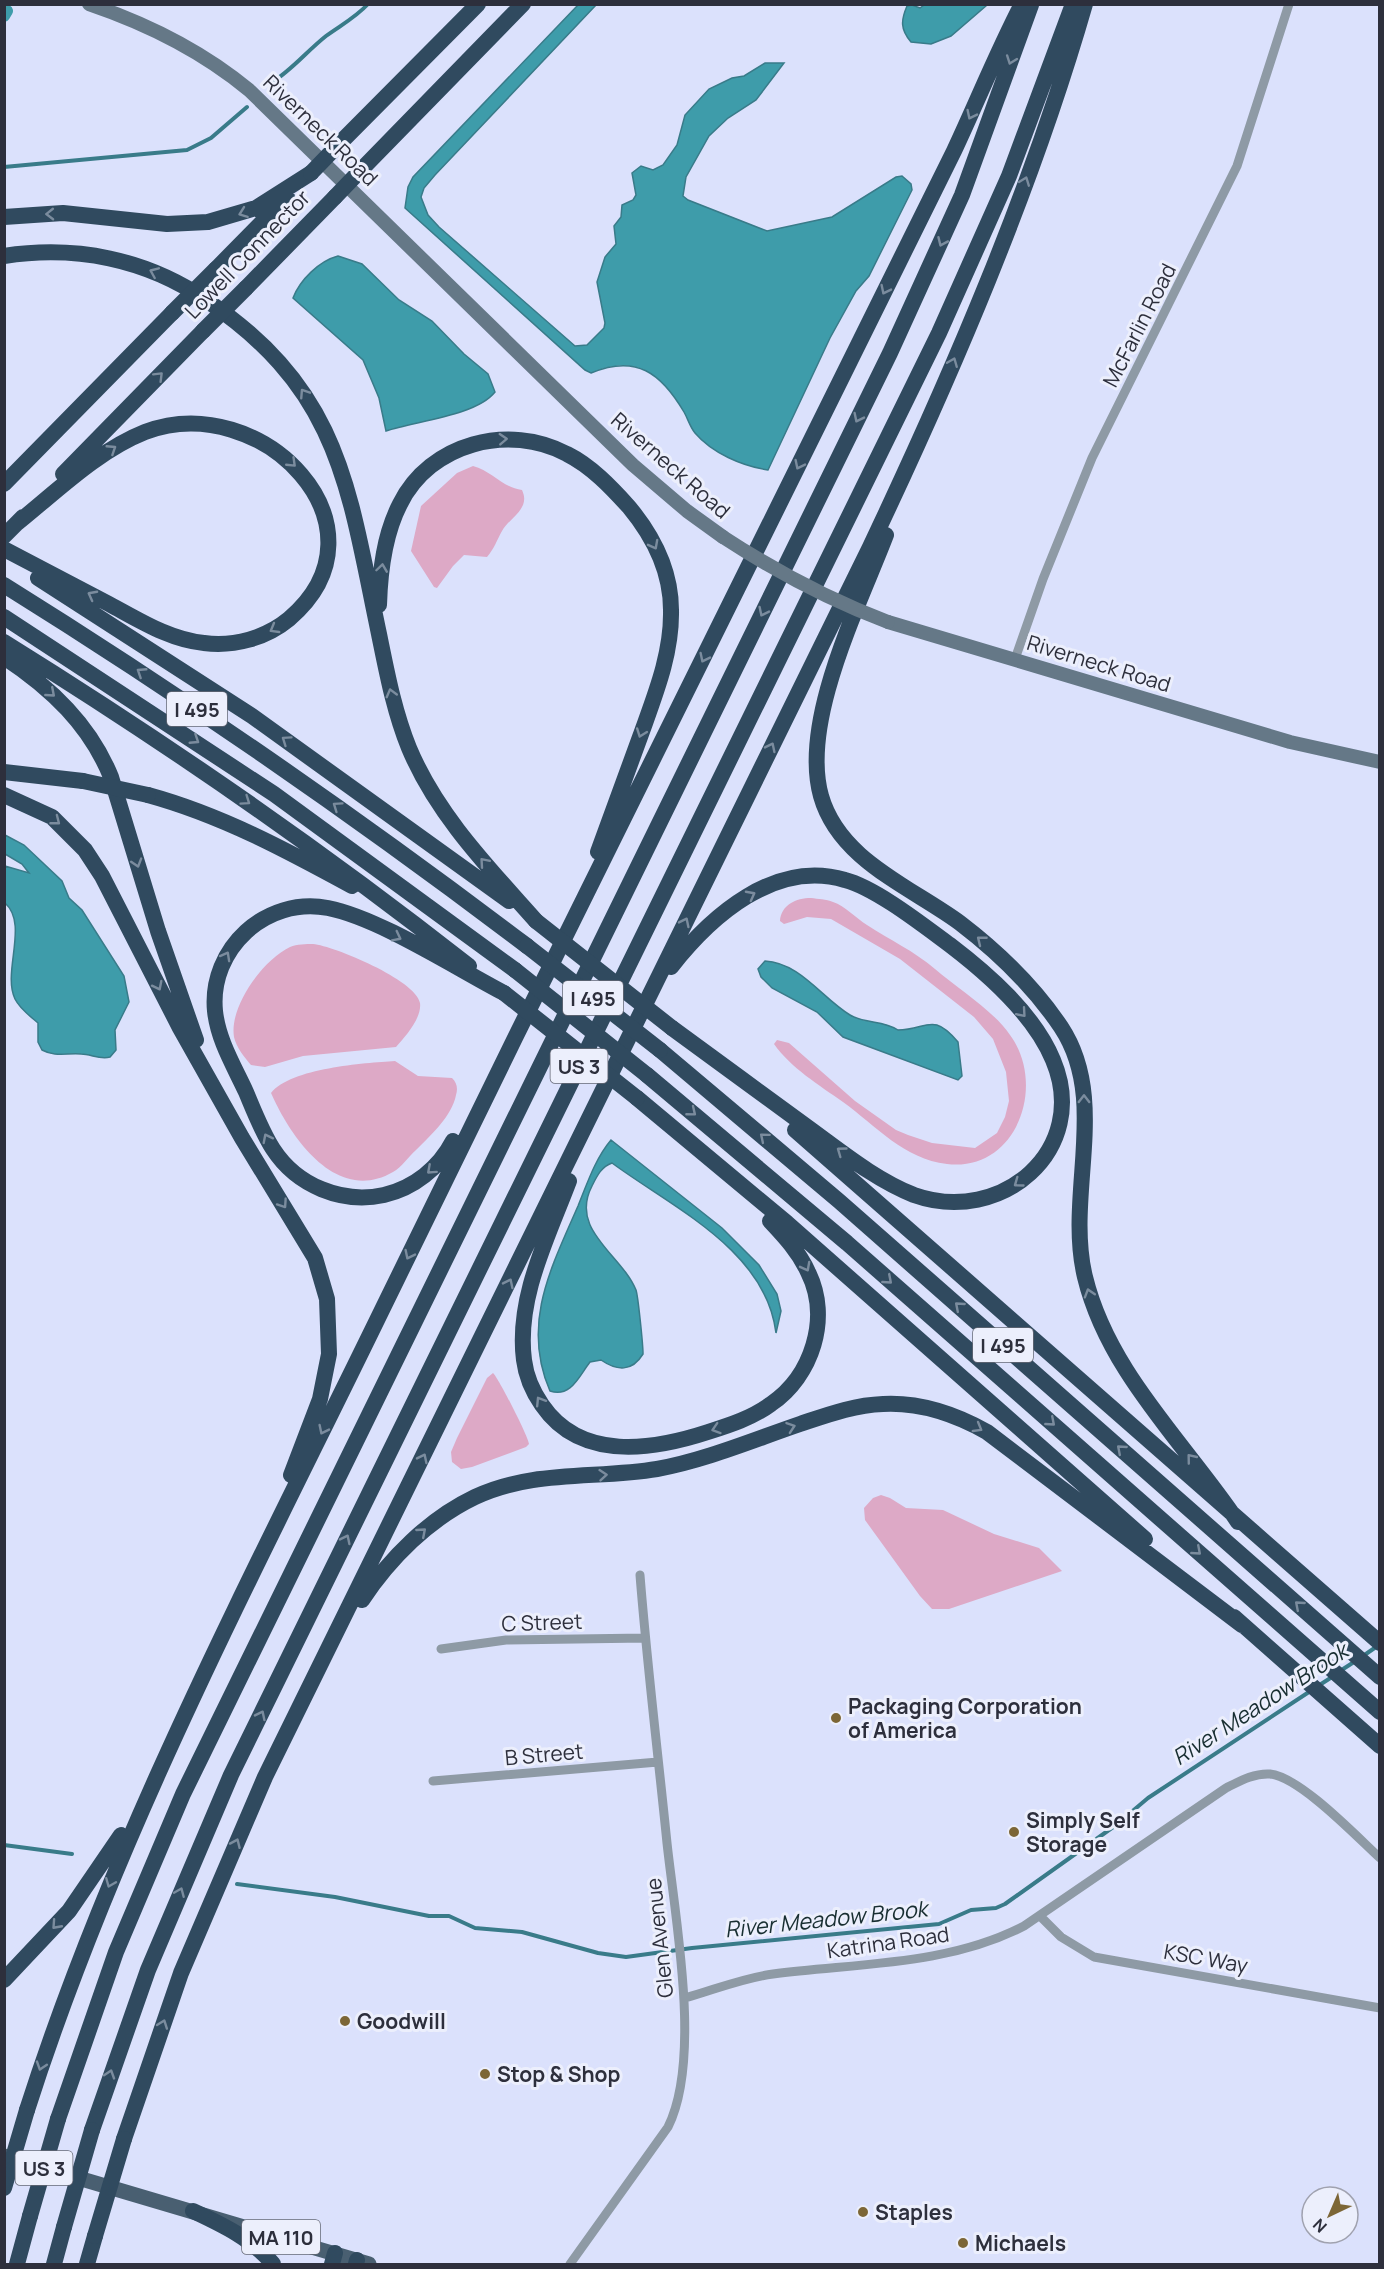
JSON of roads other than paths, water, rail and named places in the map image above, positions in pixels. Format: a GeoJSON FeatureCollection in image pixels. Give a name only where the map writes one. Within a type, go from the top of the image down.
{"type":"FeatureCollection","features":[{"type":"Feature","properties":{"kind":"highway","name":"Lowell Connector"},"geometry":{"type":"LineString","coordinates":[[4,484],[478,4]]}},
{"type":"Feature","properties":{"kind":"highway","name":"Lowell Connector"},"geometry":{"type":"LineString","coordinates":[[10,530],[523,4]]}},
{"type":"Feature","properties":{"kind":"highway"},"geometry":{"type":"LineString","coordinates":[[4,2188],[27,2110],[83,1949],[158,1772],[480,1108],[571,929],[958,141],[1003,40],[1022,4]]}},
{"type":"Feature","properties":{"kind":"highway","name":"US 3"},"geometry":{"type":"LineString","coordinates":[[17,2265],[58,2119],[116,1952],[183,1794],[904,325],[962,195],[1031,4]]}},
{"type":"Feature","properties":{"kind":"highway","name":"US 3"},"geometry":{"type":"LineString","coordinates":[[54,2265],[92,2130],[159,1941],[231,1775],[949,314],[1009,176],[1073,4]]}},
{"type":"Feature","properties":{"kind":"highway"},"geometry":{"type":"LineString","coordinates":[[1085,4],[1051,112],[828,692],[817,742],[817,771],[821,797],[831,820],[853,848],[990,947],[1034,992],[1068,1039],[1079,1065],[1084,1091],[1079,1243],[1094,1307],[1106,1335],[1134,1382],[1213,1485],[1238,1522]]}},
{"type":"Feature","properties":{"kind":"highway"},"geometry":{"type":"LineString","coordinates":[[4,217],[63,213],[167,224],[201,223],[233,217],[255,208],[311,173]]}},
{"type":"Feature","properties":{"kind":"highway"},"geometry":{"type":"LineString","coordinates":[[4,256],[36,252],[80,253],[142,267],[181,285],[216,306],[275,356],[308,399],[337,456],[355,520],[381,648],[401,727],[419,770],[470,845],[536,921]]}},
{"type":"Feature","properties":{"kind":"highway"},"geometry":{"type":"LineString","coordinates":[[89,2265],[95,2236],[124,2139],[168,2009],[214,1894],[265,1777],[870,546],[942,391]]}},
{"type":"Feature","properties":{"kind":"highway"},"geometry":{"type":"LineString","coordinates":[[4,549],[165,633],[194,642],[221,644],[258,637],[291,616],[314,588],[326,554],[324,517],[315,493],[299,470],[266,443],[240,431],[215,425],[177,425],[135,436],[91,464],[10,530]]}},
{"type":"Feature","properties":{"kind":"highway"},"geometry":{"type":"LineString","coordinates":[[381,648],[380,585],[385,547],[393,517],[417,479],[437,461],[461,448],[487,440],[507,438],[528,440],[555,448],[595,473],[617,494],[646,531],[659,554],[670,593],[671,624],[666,656],[655,694],[571,929]]}},
{"type":"Feature","properties":{"kind":"highway"},"geometry":{"type":"LineString","coordinates":[[4,557],[252,716],[536,921],[672,1028],[830,1160],[1021,1326],[1238,1522],[1380,1643]]}},
{"type":"Feature","properties":{"kind":"highway","name":"I 495"},"geometry":{"type":"LineString","coordinates":[[4,585],[245,741],[359,821],[527,946],[660,1050],[839,1201],[1377,1675]]}},
{"type":"Feature","properties":{"kind":"highway","name":"I 495"},"geometry":{"type":"LineString","coordinates":[[4,618],[274,794],[515,970],[647,1075],[856,1251],[1380,1712]]}},
{"type":"Feature","properties":{"kind":"highway"},"geometry":{"type":"LineString","coordinates":[[4,642],[259,810],[371,890],[637,1098],[787,1223],[1380,1746]]}},
{"type":"Feature","properties":{"kind":"highway"},"geometry":{"type":"LineString","coordinates":[[4,657],[67,708],[87,731],[102,755],[111,777],[171,972],[200,1050],[230,1118]]}},
{"type":"Feature","properties":{"kind":"highway"},"geometry":{"type":"LineString","coordinates":[[4,772],[83,781],[148,795],[210,815],[270,842],[375,900],[443,945]]}},
{"type":"Feature","properties":{"kind":"highway"},"geometry":{"type":"LineString","coordinates":[[4,795],[52,817],[85,850],[102,876],[180,1028],[230,1118],[315,1258],[324,1284],[330,1325],[328,1368],[320,1399],[250,1580]]}},
{"type":"Feature","properties":{"kind":"highway"},"geometry":{"type":"LineString","coordinates":[[650,994],[705,928],[744,898],[771,885],[798,877],[823,876],[845,880],[868,890],[955,949],[987,976],[1029,1021],[1053,1060],[1060,1084],[1061,1108],[1056,1133],[1037,1166],[1008,1190],[972,1202],[929,1200],[900,1189],[864,1168],[672,1028]]}},
{"type":"Feature","properties":{"kind":"highway"},"geometry":{"type":"LineString","coordinates":[[480,1108],[457,1134],[445,1156],[413,1184],[389,1194],[365,1198],[343,1196],[319,1188],[289,1168],[267,1138],[219,1031],[215,1009],[217,979],[229,950],[252,926],[281,911],[316,906],[358,918],[504,993]]}},
{"type":"Feature","properties":{"kind":"highway"},"geometry":{"type":"LineString","coordinates":[[603,1090],[533,1279],[525,1312],[523,1347],[527,1375],[545,1410],[563,1427],[592,1443],[616,1447],[651,1446],[692,1437],[748,1417],[771,1404],[790,1388],[813,1348],[818,1325],[817,1300],[803,1262],[771,1222],[696,1147]]}},
{"type":"Feature","properties":{"kind":"highway"},"geometry":{"type":"LineString","coordinates":[[323,1661],[366,1594],[396,1557],[436,1520],[474,1497],[501,1486],[533,1480],[661,1468],[719,1452],[844,1410],[882,1404],[909,1404],[935,1410],[962,1419],[987,1432],[1242,1625]]}},
{"type":"Feature","properties":{"kind":"highway"},"geometry":{"type":"LineString","coordinates":[[4,1980],[80,1896],[108,1856],[158,1772]]}},
{"type":"Feature","properties":{"kind":"highway"},"geometry":{"type":"LineString","coordinates":[[193,2211],[230,2229],[259,2250],[273,2265]]}},
{"type":"Feature","properties":{"kind":"main road","name":"Riverneck Road"},"geometry":{"type":"LineString","coordinates":[[89,4],[142,24],[171,38],[216,64],[249,90],[633,465],[687,511],[723,537],[801,583],[888,622],[1290,742],[1380,762]]}},
{"type":"Feature","properties":{"kind":"main road","name":"MA 110"},"geometry":{"type":"LineString","coordinates":[[4,2156],[193,2211],[333,2259],[361,2263]]}},
{"type":"Feature","properties":{"kind":"street","name":"McFarlin Road"},"geometry":{"type":"LineString","coordinates":[[1015,659],[1042,579],[1092,459],[1237,166],[1289,4]]}},
{"type":"Feature","properties":{"kind":"street","name":"Glen Avenue"},"geometry":{"type":"LineString","coordinates":[[570,2265],[663,2133],[674,2112],[680,2081],[685,1998],[658,1762],[640,1575]]}},
{"type":"Feature","properties":{"kind":"street","name":"C Street"},"geometry":{"type":"LineString","coordinates":[[441,1649],[506,1640],[645,1638]]}},
{"type":"Feature","properties":{"kind":"street","name":"B Street"},"geometry":{"type":"LineString","coordinates":[[433,1781],[658,1762]]}},
{"type":"Feature","properties":{"kind":"street","name":"Katrina Road"},"geometry":{"type":"LineString","coordinates":[[685,1998],[771,1974],[891,1962],[971,1948],[1003,1937],[1040,1916],[1226,1788],[1256,1775],[1279,1776],[1303,1789],[1380,1858]]}},
{"type":"Feature","properties":{"kind":"street","name":"KSC Way"},"geometry":{"type":"LineString","coordinates":[[1040,1916],[1061,1937],[1094,1957],[1380,2008]]}},
{"type":"Feature","properties":{"kind":"waterway"},"geometry":{"type":"LineString","coordinates":[[271,83],[368,4]]}},
{"type":"Feature","properties":{"kind":"waterway"},"geometry":{"type":"LineString","coordinates":[[4,16],[7,11]]}},
{"type":"Feature","properties":{"kind":"waterway"},"geometry":{"type":"LineString","coordinates":[[4,167],[187,150],[211,138],[247,107]]}},
{"type":"Feature","properties":{"kind":"waterway","name":"River Meadow Brook"},"geometry":{"type":"LineString","coordinates":[[1363,1656],[1376,1647]]}},
{"type":"Feature","properties":{"kind":"waterway","name":"River Meadow Brook"},"geometry":{"type":"LineString","coordinates":[[1340,1671],[1354,1662]]}},
{"type":"Feature","properties":{"kind":"waterway","name":"River Meadow Brook"},"geometry":{"type":"LineString","coordinates":[[1318,1686],[1332,1677]]}},
{"type":"Feature","properties":{"kind":"waterway","name":"River Meadow Brook"},"geometry":{"type":"LineString","coordinates":[[237,1884],[335,1897],[429,1916],[449,1916],[475,1928],[522,1932],[598,1953],[626,1957],[692,1948],[939,1924],[971,1910],[996,1908],[1005,1904],[1116,1825],[1148,1798],[1312,1690]]}},
{"type":"Feature","properties":{"kind":"waterway","name":"River Meadow Brook"},"geometry":{"type":"LineString","coordinates":[[4,1845],[72,1854]]}},
{"type":"Feature","properties":{"kind":"place","name":"Packaging Corporation of America"},"geometry":{"type":"Point","coordinates":[836,1718]}},
{"type":"Feature","properties":{"kind":"place","name":"Simply Self Storage"},"geometry":{"type":"Point","coordinates":[1014,1832]}},
{"type":"Feature","properties":{"kind":"place","name":"Goodwill"},"geometry":{"type":"Point","coordinates":[345,2021]}},
{"type":"Feature","properties":{"kind":"place","name":"Stop & Shop"},"geometry":{"type":"Point","coordinates":[485,2074]}},
{"type":"Feature","properties":{"kind":"place","name":"Staples"},"geometry":{"type":"Point","coordinates":[863,2212]}},
{"type":"Feature","properties":{"kind":"place","name":"Michaels"},"geometry":{"type":"Point","coordinates":[963,2243]}}]}
